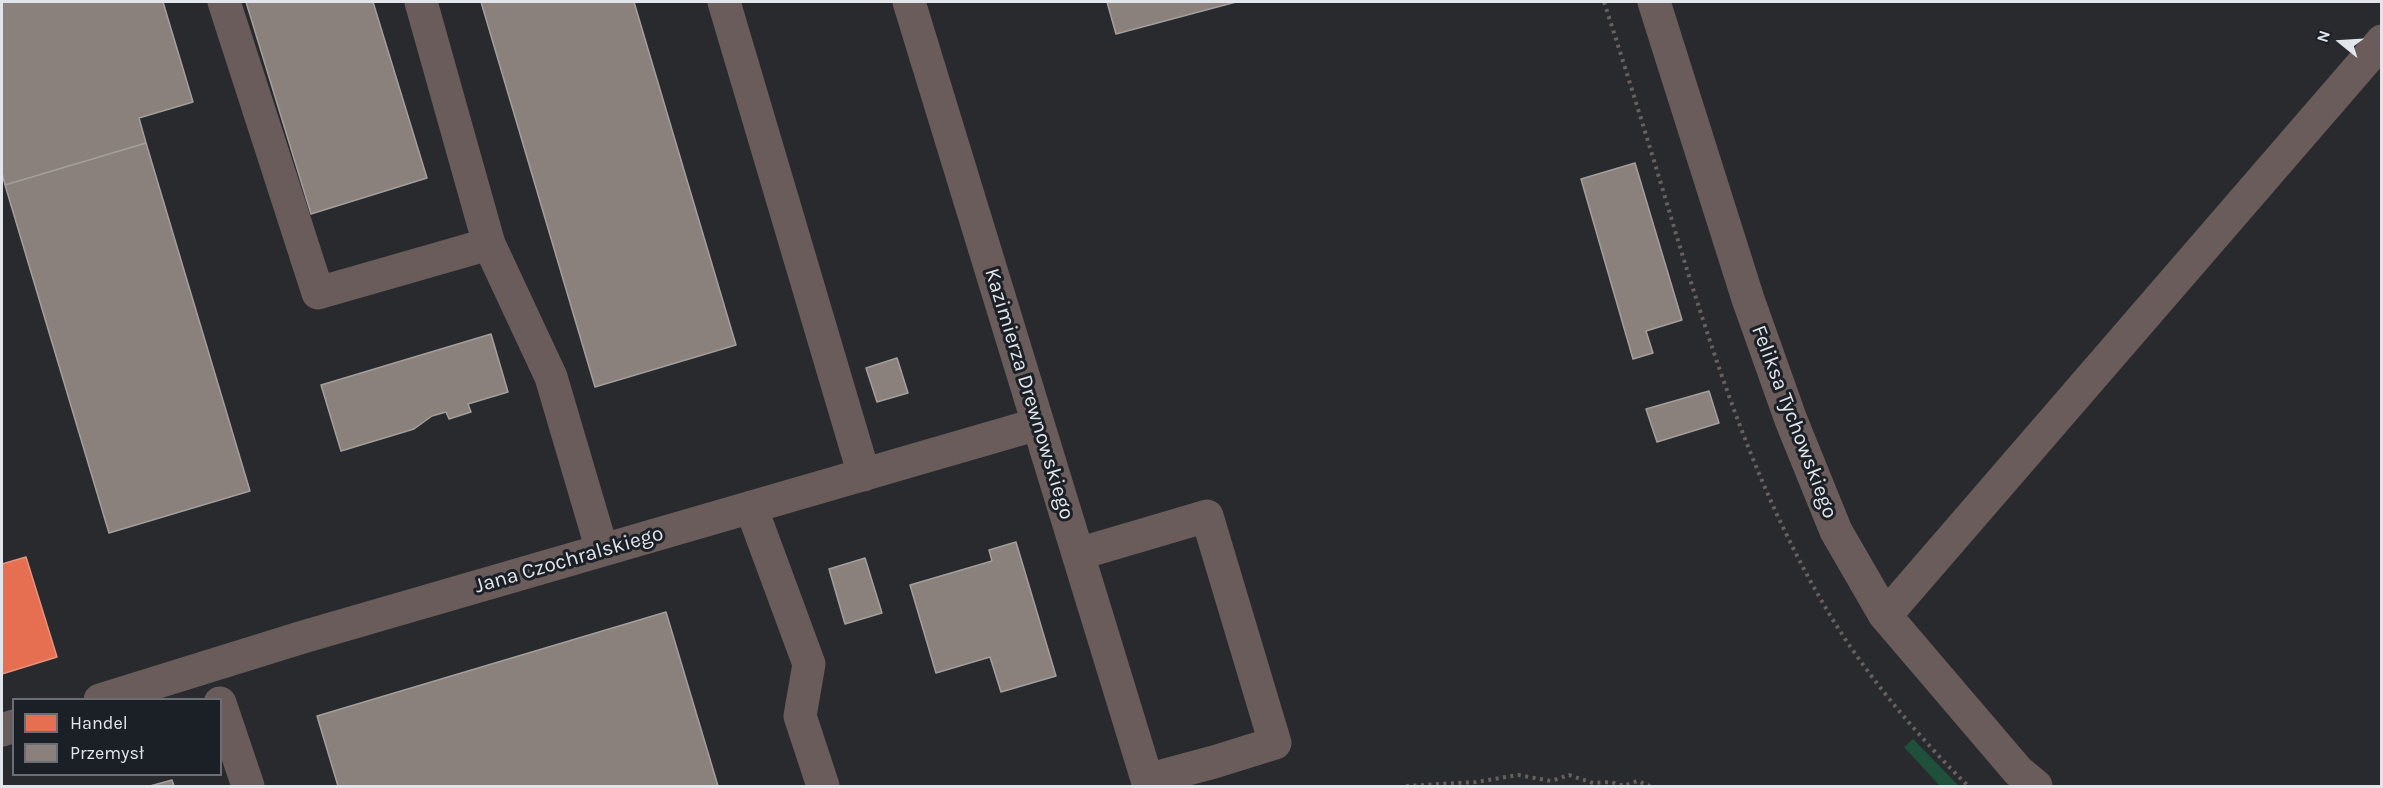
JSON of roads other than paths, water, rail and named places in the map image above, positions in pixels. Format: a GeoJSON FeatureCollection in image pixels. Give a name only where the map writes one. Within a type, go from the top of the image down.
{"type":"FeatureCollection","features":[{"type":"Feature","properties":{"kind":"street"},"geometry":{"type":"LineString","coordinates":[[224,2],[318,293],[489,244]]}},
{"type":"Feature","properties":{"kind":"street"},"geometry":{"type":"LineString","coordinates":[[421,2],[489,244],[551,377],[602,550]]}},
{"type":"Feature","properties":{"kind":"street"},"geometry":{"type":"LineString","coordinates":[[724,2],[864,475]]}},
{"type":"Feature","properties":{"kind":"street","name":"Kazimierza Drewnowskiego"},"geometry":{"type":"LineString","coordinates":[[909,2],[1148,783]]}},
{"type":"Feature","properties":{"kind":"street","name":"Feliksa Tychowskiego"},"geometry":{"type":"LineString","coordinates":[[1654,2],[1748,298],[1791,420],[1836,531],[1886,615],[2018,771],[2036,786]]}},
{"type":"Feature","properties":{"kind":"street"},"geometry":{"type":"LineString","coordinates":[[1886,615],[2382,41]]}},
{"type":"Feature","properties":{"kind":"street","name":"Jana Czochralskiego"},"geometry":{"type":"LineString","coordinates":[[103,698],[1038,424]]}},
{"type":"Feature","properties":{"kind":"street"},"geometry":{"type":"LineString","coordinates":[[752,507],[808,663],[800,716],[823,786]]}},
{"type":"Feature","properties":{"kind":"street"},"geometry":{"type":"LineString","coordinates":[[1078,554],[1207,516],[1275,743],[1148,783]]}},
{"type":"Feature","properties":{"kind":"street"},"geometry":{"type":"LineString","coordinates":[[208,666],[219,698]]}},
{"type":"Feature","properties":{"kind":"street"},"geometry":{"type":"LineString","coordinates":[[222,707],[248,786]]}}]}
